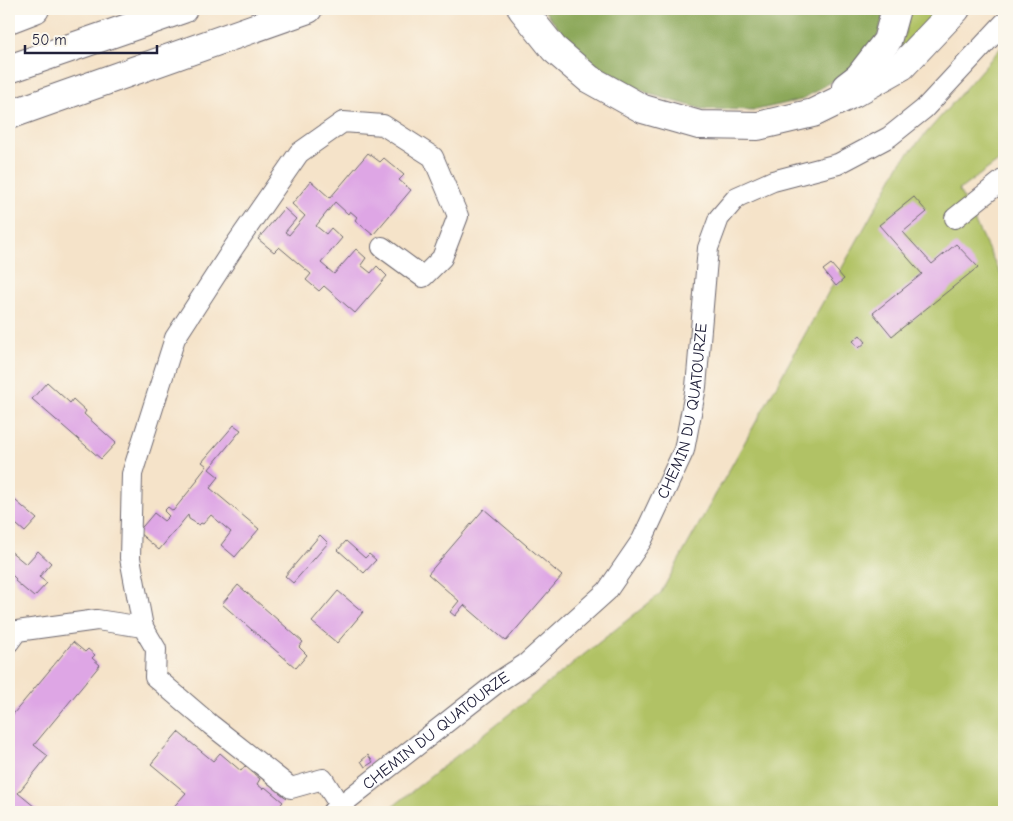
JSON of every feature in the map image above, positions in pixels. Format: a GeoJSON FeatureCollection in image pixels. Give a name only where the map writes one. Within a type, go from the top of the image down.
{"type":"FeatureCollection","features":[{"type":"Feature","properties":{"kind":"highway"},"geometry":{"type":"LineString","coordinates":[[9,19],[36,9]]}},
{"type":"Feature","properties":{"kind":"highway"},"geometry":{"type":"LineString","coordinates":[[9,69],[183,9]]}},
{"type":"Feature","properties":{"kind":"highway"},"geometry":{"type":"LineString","coordinates":[[9,116],[308,9]]}},
{"type":"Feature","properties":{"kind":"highway"},"geometry":{"type":"LineString","coordinates":[[522,9],[554,50],[589,79],[643,109],[699,125],[758,126],[813,113],[902,66],[956,9]]}},
{"type":"Feature","properties":{"kind":"highway"},"geometry":{"type":"LineString","coordinates":[[813,113],[859,77],[865,70],[887,41],[896,9]]}},
{"type":"Feature","properties":{"kind":"street","name":"CHEMIN DU QUATOURZE"},"geometry":{"type":"LineString","coordinates":[[336,809],[498,682],[527,664],[607,591],[642,540],[684,450],[696,387],[708,248],[718,218],[737,197],[774,181],[838,164],[889,137],[924,109],[1004,23]]}},
{"type":"Feature","properties":{"kind":"street"},"geometry":{"type":"LineString","coordinates":[[336,809],[322,779],[291,788],[211,725],[155,677],[156,650],[143,627],[130,558],[132,474],[175,338],[234,247],[299,153],[343,122],[383,126],[433,157],[458,216],[442,258],[423,277],[382,247]]}},
{"type":"Feature","properties":{"kind":"street"},"geometry":{"type":"LineString","coordinates":[[955,218],[1004,179]]}},
{"type":"Feature","properties":{"kind":"street"},"geometry":{"type":"LineString","coordinates":[[9,642],[16,631],[97,620],[143,627]]}},
{"type":"Feature","properties":{"kind":"green space"},"geometry":{"type":"Polygon","coordinates":[[[543,9],[885,9],[878,36],[851,70],[801,100],[756,110],[702,109],[649,94],[598,66],[566,38],[543,9]]]}},
{"type":"Feature","properties":{"kind":"green space"},"geometry":{"type":"Polygon","coordinates":[[[911,9],[945,9],[886,70],[904,37],[911,9]]]}},
{"type":"Feature","properties":{"kind":"green space"},"geometry":{"type":"Polygon","coordinates":[[[1004,44],[1004,157],[959,190],[1004,281],[1004,812],[386,812],[660,594],[901,162],[1004,44]]]}},
{"type":"Feature","properties":{"kind":"building"},"geometry":{"type":"Polygon","coordinates":[[[368,153],[380,162],[384,158],[404,175],[399,180],[411,190],[373,235],[355,220],[357,217],[350,211],[348,214],[335,202],[316,226],[326,234],[331,228],[342,238],[321,263],[334,274],[356,249],[366,258],[361,265],[371,273],[377,266],[387,276],[355,313],[324,286],[319,291],[306,280],[311,274],[279,247],[274,252],[258,239],[284,208],[296,219],[285,232],[289,235],[305,216],[292,204],[311,181],[330,198],[368,153]]]}},
{"type":"Feature","properties":{"kind":"building"},"geometry":{"type":"Polygon","coordinates":[[[914,197],[927,212],[903,232],[932,264],[956,244],[978,267],[892,336],[873,313],[922,274],[879,225],[914,197]]]}},
{"type":"Feature","properties":{"kind":"building"},"geometry":{"type":"Polygon","coordinates":[[[831,264],[844,279],[836,286],[823,270],[831,264]]]}},
{"type":"Feature","properties":{"kind":"building"},"geometry":{"type":"Polygon","coordinates":[[[860,335],[866,342],[859,348],[853,341],[860,335]]]}},
{"type":"Feature","properties":{"kind":"building"},"geometry":{"type":"Polygon","coordinates":[[[47,382],[70,403],[73,399],[86,411],[84,414],[116,443],[101,459],[32,399],[47,382]]]}},
{"type":"Feature","properties":{"kind":"building"},"geometry":{"type":"Polygon","coordinates":[[[234,425],[241,430],[209,469],[219,477],[210,488],[259,529],[235,557],[221,545],[231,532],[211,515],[203,524],[199,525],[189,519],[188,515],[159,550],[138,532],[154,513],[164,521],[169,516],[164,511],[168,507],[173,511],[207,466],[202,462],[234,425]]]}},
{"type":"Feature","properties":{"kind":"building"},"geometry":{"type":"Polygon","coordinates":[[[9,495],[37,519],[25,532],[9,518],[9,495]]]}},
{"type":"Feature","properties":{"kind":"building"},"geometry":{"type":"Polygon","coordinates":[[[484,509],[562,576],[506,641],[464,605],[455,616],[450,612],[459,601],[428,574],[484,509]]]}},
{"type":"Feature","properties":{"kind":"building"},"geometry":{"type":"Polygon","coordinates":[[[320,535],[328,543],[293,583],[285,576],[320,535]]]}},
{"type":"Feature","properties":{"kind":"building"},"geometry":{"type":"Polygon","coordinates":[[[346,541],[365,558],[369,554],[376,560],[364,573],[338,550],[346,541]]]}},
{"type":"Feature","properties":{"kind":"building"},"geometry":{"type":"Polygon","coordinates":[[[9,550],[26,564],[38,551],[51,563],[39,577],[47,583],[34,597],[15,581],[16,579],[9,572],[9,550]]]}},
{"type":"Feature","properties":{"kind":"building"},"geometry":{"type":"Polygon","coordinates":[[[238,585],[303,642],[299,647],[307,655],[296,668],[222,604],[238,585]]]}},
{"type":"Feature","properties":{"kind":"building"},"geometry":{"type":"Polygon","coordinates":[[[338,591],[363,612],[337,643],[312,622],[338,591]]]}},
{"type":"Feature","properties":{"kind":"building"},"geometry":{"type":"Polygon","coordinates":[[[73,642],[85,652],[88,649],[95,655],[92,658],[100,665],[34,745],[48,756],[18,793],[41,812],[9,812],[9,719],[73,642]]]}},
{"type":"Feature","properties":{"kind":"building"},"geometry":{"type":"Polygon","coordinates":[[[178,732],[213,761],[220,753],[241,771],[245,766],[260,779],[257,784],[263,789],[265,787],[283,802],[274,812],[169,812],[186,793],[151,764],[178,732]]]}},
{"type":"Feature","properties":{"kind":"building"},"geometry":{"type":"Polygon","coordinates":[[[368,755],[373,762],[365,767],[361,761],[368,755]]]}}]}
